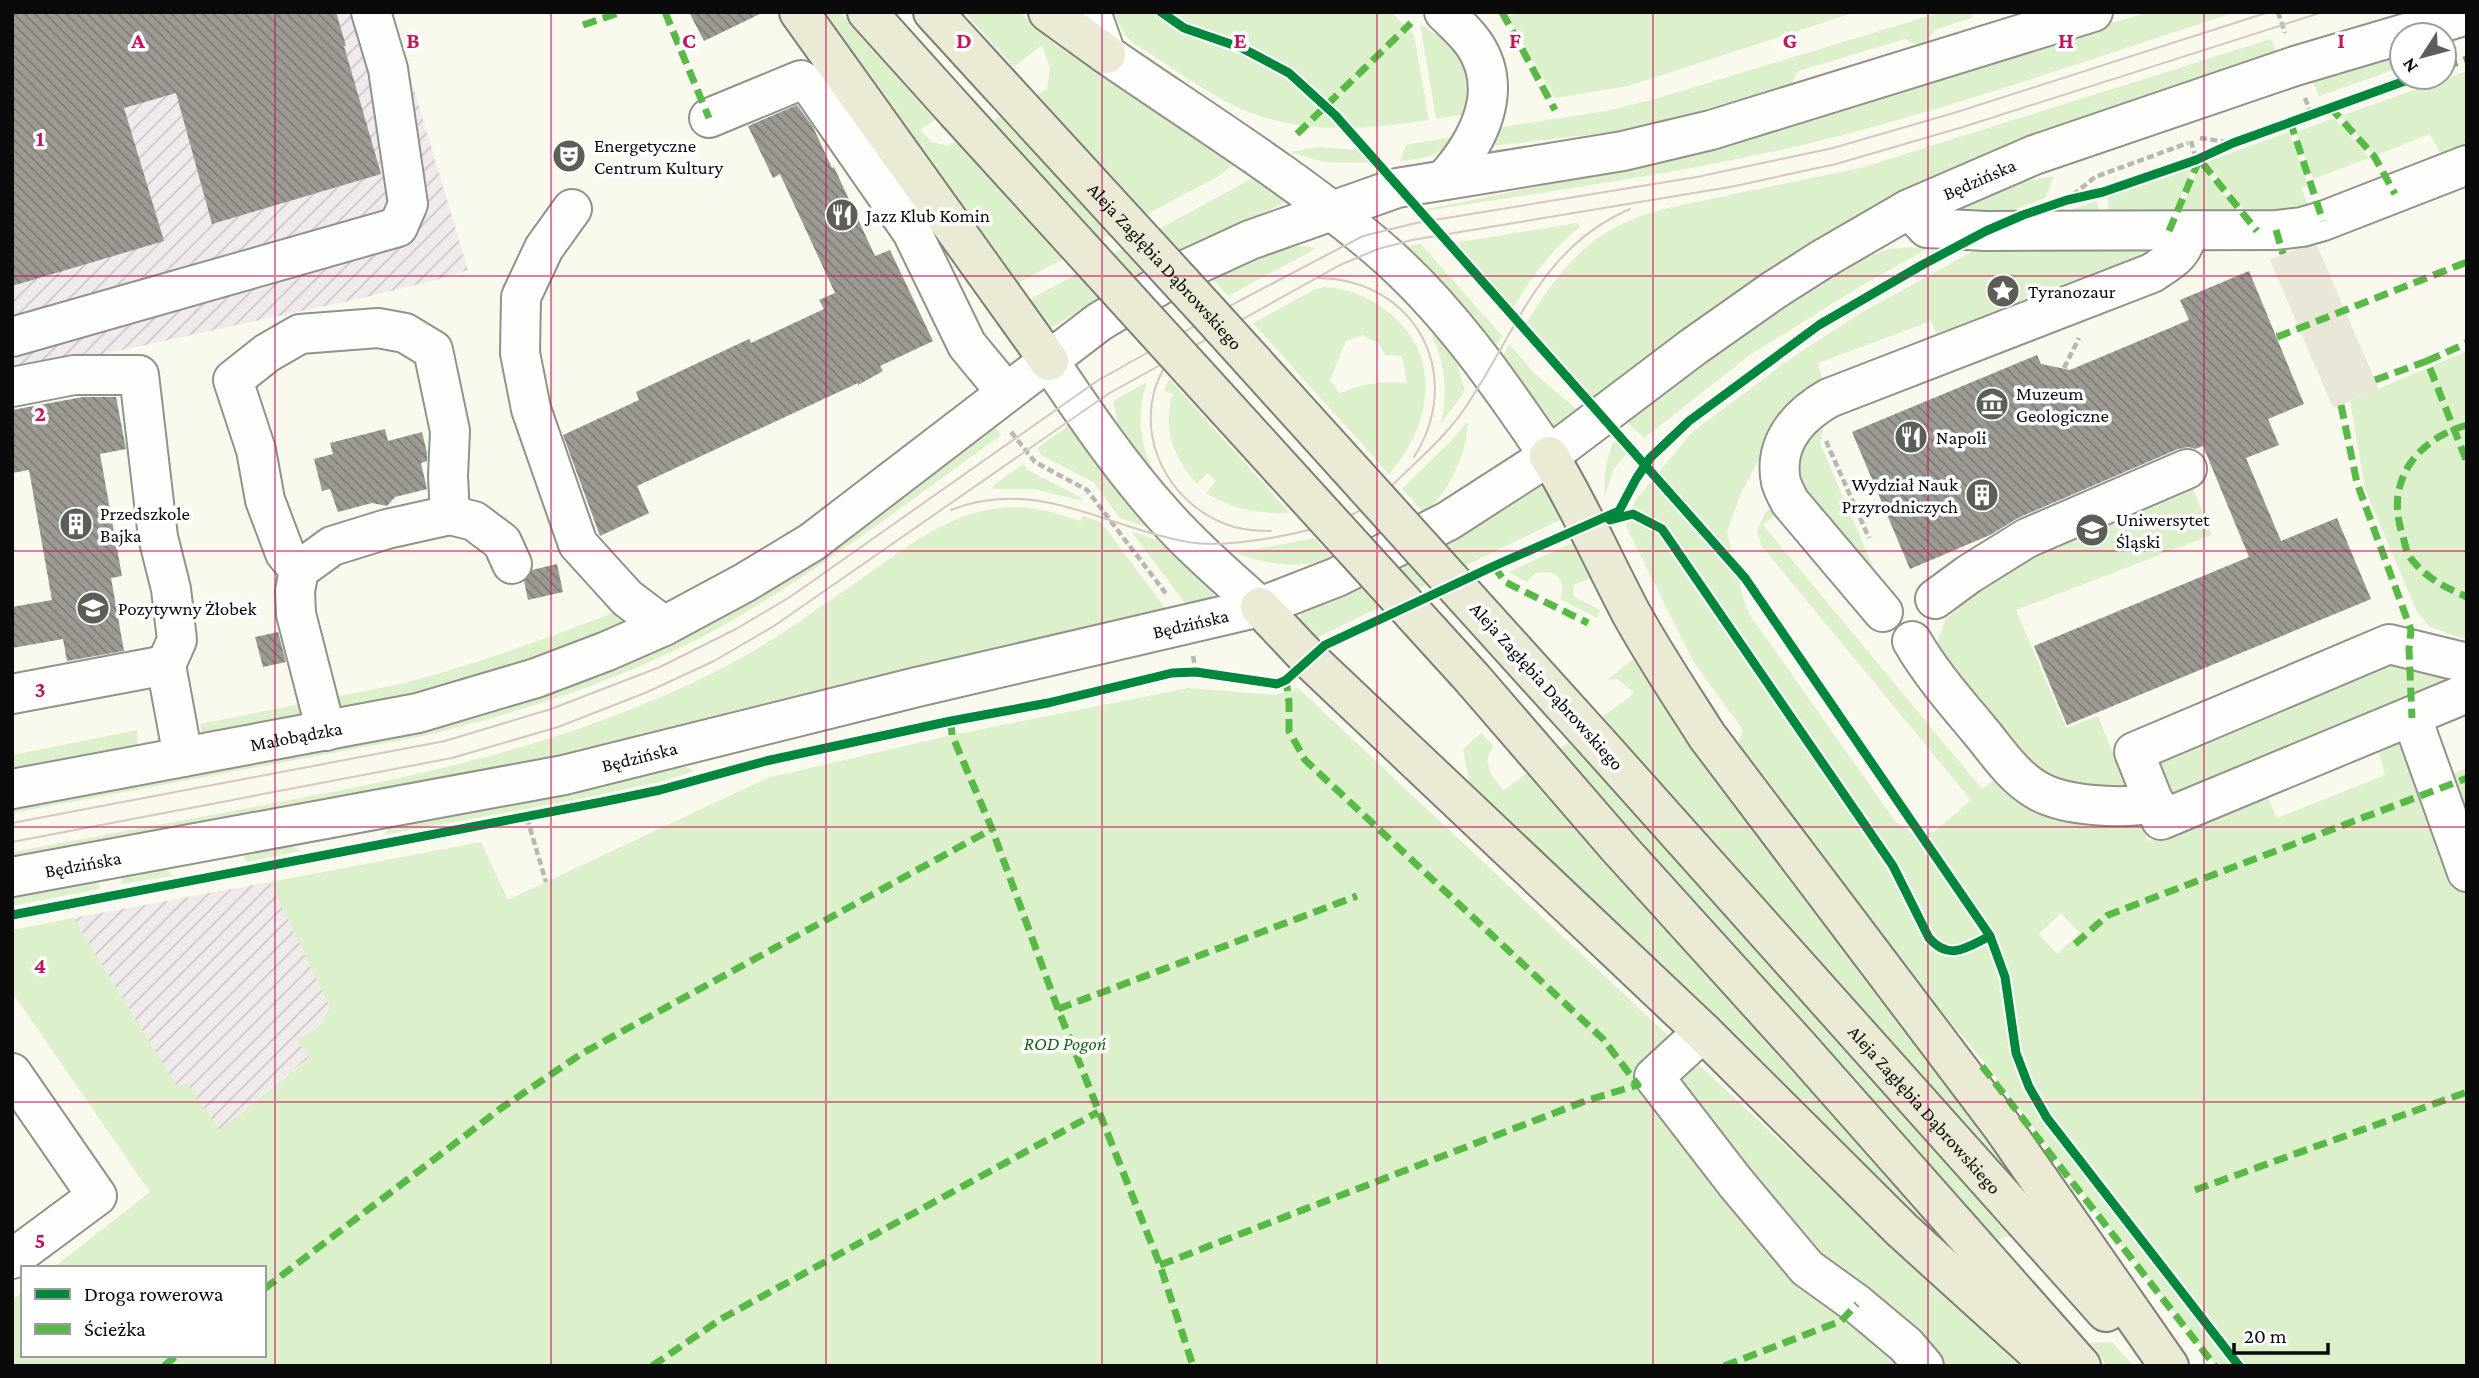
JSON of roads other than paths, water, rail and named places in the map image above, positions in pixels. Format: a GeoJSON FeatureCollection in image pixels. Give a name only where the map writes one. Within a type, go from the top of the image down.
{"type":"FeatureCollection","features":[{"type":"Feature","properties":{"kind":"main road"},"geometry":{"type":"LineString","coordinates":[[799,12],[1049,361]]}},
{"type":"Feature","properties":{"kind":"main road"},"geometry":{"type":"LineString","coordinates":[[867,12],[1472,678],[1618,847],[2081,1366]]}},
{"type":"Feature","properties":{"kind":"main road","name":"Aleja Zagłębia Dąbrowskiego"},"geometry":{"type":"LineString","coordinates":[[933,12],[1596,741],[2155,1366]]}},
{"type":"Feature","properties":{"kind":"main road"},"geometry":{"type":"LineString","coordinates":[[1048,12],[1106,54]]}},
{"type":"Feature","properties":{"kind":"main road"},"geometry":{"type":"LineString","coordinates":[[1549,456],[1577,503],[1631,612],[1707,736],[2001,1125],[2169,1366]]}},
{"type":"Feature","properties":{"kind":"main road"},"geometry":{"type":"LineString","coordinates":[[1260,607],[1309,659],[1703,1032],[1902,1230],[2052,1366]]}},
{"type":"Feature","properties":{"kind":"street"},"geometry":{"type":"LineString","coordinates":[[12,337],[398,228],[408,204],[388,69],[371,12]]}},
{"type":"Feature","properties":{"kind":"street"},"geometry":{"type":"LineString","coordinates":[[1091,12],[1106,54],[1332,212],[1378,248],[1450,322],[1500,383],[1549,456]]}},
{"type":"Feature","properties":{"kind":"street"},"geometry":{"type":"LineString","coordinates":[[1444,12],[1475,45],[1484,63],[1488,83],[1485,120],[1464,159],[1444,180]]}},
{"type":"Feature","properties":{"kind":"street"},"geometry":{"type":"LineString","coordinates":[[572,209],[544,248],[521,297],[520,353],[531,409],[578,544],[627,598],[664,626],[812,542],[1007,410],[1049,361],[1100,322],[1187,269],[1250,240],[1397,188],[1623,151],[1711,130],[2093,12]]}},
{"type":"Feature","properties":{"kind":"street","name":"Będzińska"},"geometry":{"type":"LineString","coordinates":[[12,877],[564,775],[917,687],[1260,607],[1337,577],[1448,521],[1549,456],[1774,290],[1909,209],[2034,155],[2295,66],[2467,15]]}},
{"type":"Feature","properties":{"kind":"street"},"geometry":{"type":"LineString","coordinates":[[722,113],[801,80],[810,85],[912,232],[967,345],[1007,410]]}},
{"type":"Feature","properties":{"kind":"street"},"geometry":{"type":"LineString","coordinates":[[1909,209],[1927,228],[1986,231],[2302,228],[2467,165]]}},
{"type":"Feature","properties":{"kind":"street"},"geometry":{"type":"LineString","coordinates":[[1883,612],[1886,601],[1893,592],[1904,586],[1916,586],[1927,591],[1935,599],[1939,611],[1936,626],[1927,636],[1912,641],[1898,638],[1887,627],[1883,612],[1790,502],[1781,482],[1781,458],[1788,432],[1809,409],[1829,397],[2152,273],[2179,255],[2186,243],[2188,231]]}},
{"type":"Feature","properties":{"kind":"street"},"geometry":{"type":"LineString","coordinates":[[299,570],[285,553],[265,500],[256,450],[233,380],[267,353],[300,334],[378,328],[405,333],[433,350],[450,431],[450,515]]}},
{"type":"Feature","properties":{"kind":"street","name":"Będzińska"},"geometry":{"type":"LineString","coordinates":[[1049,361],[1098,433],[1160,511],[1189,542],[1260,607]]}},
{"type":"Feature","properties":{"kind":"street"},"geometry":{"type":"LineString","coordinates":[[12,387],[74,375],[139,374],[159,537],[171,589],[177,640],[166,665],[183,757]]}},
{"type":"Feature","properties":{"kind":"street"},"geometry":{"type":"LineString","coordinates":[[1935,599],[2027,538],[2187,470]]}},
{"type":"Feature","properties":{"kind":"street"},"geometry":{"type":"LineString","coordinates":[[326,731],[296,614],[295,591],[299,570],[332,546],[387,529],[450,515],[474,521],[502,542],[512,564]]}},
{"type":"Feature","properties":{"kind":"street","name":"Małobądzka"},"geometry":{"type":"LineString","coordinates":[[12,789],[418,713],[573,664],[664,626]]}},
{"type":"Feature","properties":{"kind":"street"},"geometry":{"type":"LineString","coordinates":[[1912,641],[1925,663],[2010,767],[2035,789],[2058,799],[2107,805],[2137,806],[2155,803]]}},
{"type":"Feature","properties":{"kind":"street"},"geometry":{"type":"LineString","coordinates":[[2467,663],[2389,644],[2134,752],[2161,820],[2467,693]]}},
{"type":"Feature","properties":{"kind":"street"},"geometry":{"type":"LineString","coordinates":[[12,694],[166,665]]}},
{"type":"Feature","properties":{"kind":"street"},"geometry":{"type":"LineString","coordinates":[[2412,718],[2467,872]]}},
{"type":"Feature","properties":{"kind":"street"},"geometry":{"type":"LineString","coordinates":[[1703,1032],[1646,1081],[1807,1268],[1857,1304],[1906,1345],[1924,1366]]}},
{"type":"Feature","properties":{"kind":"street"},"geometry":{"type":"LineString","coordinates":[[12,1073],[97,1196],[12,1259]]}},
{"type":"Feature","properties":{"kind":"tram line"},"geometry":{"type":"LineString","coordinates":[[12,823],[445,741],[551,709],[660,667],[736,629],[790,597],[1097,381],[1239,301],[1363,236],[1416,223],[1697,177],[1833,148],[1957,112],[2269,12]]}},
{"type":"Feature","properties":{"kind":"tram line"},"geometry":{"type":"LineString","coordinates":[[12,842],[452,758],[558,727],[645,693],[714,661],[774,626],[1108,394],[1340,265],[1378,249],[1412,240],[1730,187],[1836,164],[1963,127],[2323,12]]}},
{"type":"Feature","properties":{"kind":"tram line"},"geometry":{"type":"LineString","coordinates":[[951,510],[982,501],[1042,501],[1158,535],[1205,544],[1272,538],[1317,527],[1353,514],[1388,489],[1454,423],[1552,268],[1574,245],[1599,226],[1630,209]]}},
{"type":"Feature","properties":{"kind":"tram line"},"geometry":{"type":"LineString","coordinates":[[1319,278],[1353,283],[1382,295],[1405,314],[1422,338],[1432,365],[1435,395],[1429,426],[1414,457]]}},
{"type":"Feature","properties":{"kind":"tram line"},"geometry":{"type":"LineString","coordinates":[[1169,358],[1155,388],[1151,414],[1152,436],[1167,475],[1195,507],[1214,519],[1234,527],[1271,531]]}},
{"type":"Feature","properties":{"kind":"place","name":"Energetyczne Centrum Kultury"},"geometry":{"type":"Point","coordinates":[569,156]}},
{"type":"Feature","properties":{"kind":"place","name":"Jazz Klub Komin"},"geometry":{"type":"Point","coordinates":[842,215]}},
{"type":"Feature","properties":{"kind":"place","name":"Tyranozaur"},"geometry":{"type":"Point","coordinates":[2003,291]}},
{"type":"Feature","properties":{"kind":"place","name":"Muzeum Geologiczne"},"geometry":{"type":"Point","coordinates":[1992,404]}},
{"type":"Feature","properties":{"kind":"place","name":"Napoli"},"geometry":{"type":"Point","coordinates":[1911,437]}},
{"type":"Feature","properties":{"kind":"place","name":"Wydział Nauk Przyrodniczych"},"geometry":{"type":"Point","coordinates":[1982,495]}},
{"type":"Feature","properties":{"kind":"place","name":"Przedszkole Bajka"},"geometry":{"type":"Point","coordinates":[76,524]}},
{"type":"Feature","properties":{"kind":"place","name":"Uniwersytet Śląski"},"geometry":{"type":"Point","coordinates":[2092,530]}},
{"type":"Feature","properties":{"kind":"place","name":"Pozytywny Żłobek"},"geometry":{"type":"Point","coordinates":[93,608]}},
{"type":"Feature","properties":{"kind":"park label","name":"ROD Pogoń"},"geometry":{"type":"Point","coordinates":[1065,1043]}}]}
